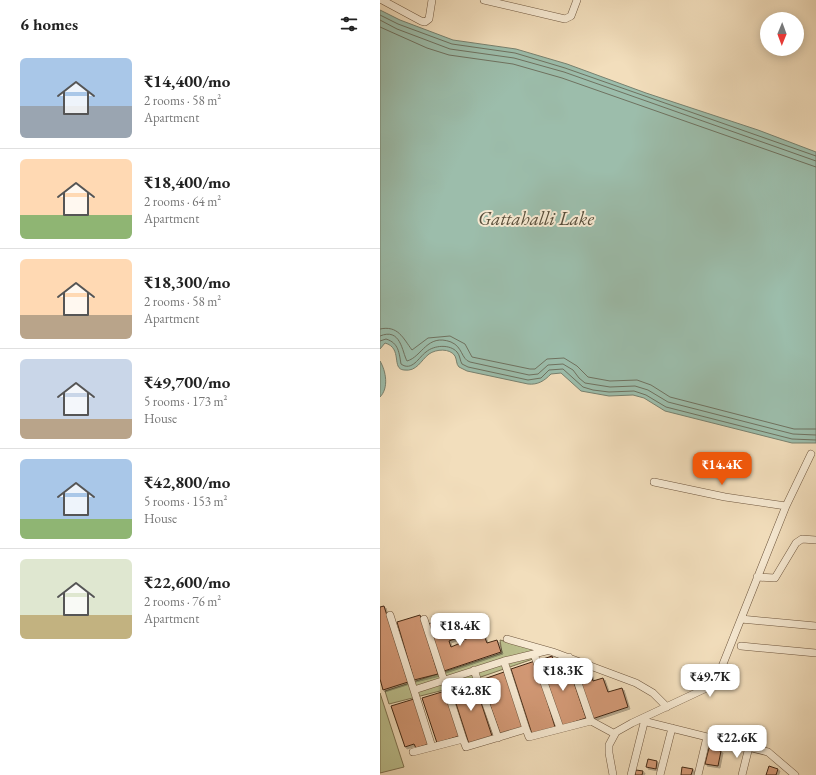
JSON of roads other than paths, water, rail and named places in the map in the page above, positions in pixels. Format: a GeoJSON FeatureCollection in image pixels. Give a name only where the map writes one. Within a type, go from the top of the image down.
{"type":"FeatureCollection","features":[{"type":"Feature","properties":{"kind":"street"},"geometry":{"type":"LineString","coordinates":[[382,0],[421,21],[426,22],[429,18],[432,0]]}},
{"type":"Feature","properties":{"kind":"street"},"geometry":{"type":"LineString","coordinates":[[484,0],[565,18],[570,16],[577,0]]}},
{"type":"Feature","properties":{"kind":"street"},"geometry":{"type":"LineString","coordinates":[[612,732],[715,684],[786,506],[811,454]]}},
{"type":"Feature","properties":{"kind":"street"},"geometry":{"type":"LineString","coordinates":[[654,482],[725,497],[786,506]]}},
{"type":"Feature","properties":{"kind":"street"},"geometry":{"type":"LineString","coordinates":[[757,578],[775,578],[796,543],[802,539],[816,540]]}},
{"type":"Feature","properties":{"kind":"street"},"geometry":{"type":"LineString","coordinates":[[390,615],[432,746]]}},
{"type":"Feature","properties":{"kind":"street"},"geometry":{"type":"LineString","coordinates":[[424,619],[466,747],[526,729]]}},
{"type":"Feature","properties":{"kind":"street"},"geometry":{"type":"LineString","coordinates":[[741,619],[816,626]]}},
{"type":"Feature","properties":{"kind":"street"},"geometry":{"type":"LineString","coordinates":[[507,639],[569,657],[636,683],[657,696],[667,707]]}},
{"type":"Feature","properties":{"kind":"street"},"geometry":{"type":"LineString","coordinates":[[741,646],[816,653]]}},
{"type":"Feature","properties":{"kind":"street"},"geometry":{"type":"LineString","coordinates":[[414,690],[504,661],[548,650]]}},
{"type":"Feature","properties":{"kind":"street"},"geometry":{"type":"LineString","coordinates":[[534,654],[560,728]]}},
{"type":"Feature","properties":{"kind":"street"},"geometry":{"type":"LineString","coordinates":[[569,657],[591,721]]}},
{"type":"Feature","properties":{"kind":"street"},"geometry":{"type":"LineString","coordinates":[[504,661],[529,737],[591,721],[612,732]]}},
{"type":"Feature","properties":{"kind":"street"},"geometry":{"type":"LineString","coordinates":[[474,670],[498,738]]}},
{"type":"Feature","properties":{"kind":"street"},"geometry":{"type":"LineString","coordinates":[[631,775],[644,723],[647,722],[768,752],[785,771],[795,775]]}},
{"type":"Feature","properties":{"kind":"street"},"geometry":{"type":"LineString","coordinates":[[660,775],[672,728]]}},
{"type":"Feature","properties":{"kind":"street"},"geometry":{"type":"LineString","coordinates":[[612,732],[609,753],[613,775]]}},
{"type":"Feature","properties":{"kind":"street"},"geometry":{"type":"LineString","coordinates":[[698,775],[707,737]]}},
{"type":"Feature","properties":{"kind":"street"},"geometry":{"type":"LineString","coordinates":[[412,752],[463,739]]}},
{"type":"Feature","properties":{"kind":"street"},"geometry":{"type":"LineString","coordinates":[[742,775],[749,748]]}},
{"type":"Feature","properties":{"kind":"water","name":"Gattahalli Lake"},"geometry":{"type":"Polygon","coordinates":[[[380,10],[400,20],[453,40],[516,49],[567,64],[646,93],[758,130],[816,152],[816,443],[792,443],[665,411],[644,398],[633,395],[609,396],[581,391],[561,373],[551,374],[546,379],[535,384],[528,384],[467,371],[457,365],[453,353],[443,350],[432,352],[412,369],[400,369],[394,349],[385,343],[380,349],[380,10]]]}},
{"type":"Feature","properties":{"kind":"water"},"geometry":{"type":"Polygon","coordinates":[[[380,361],[384,370],[386,384],[380,397],[380,361]]]}}]}
